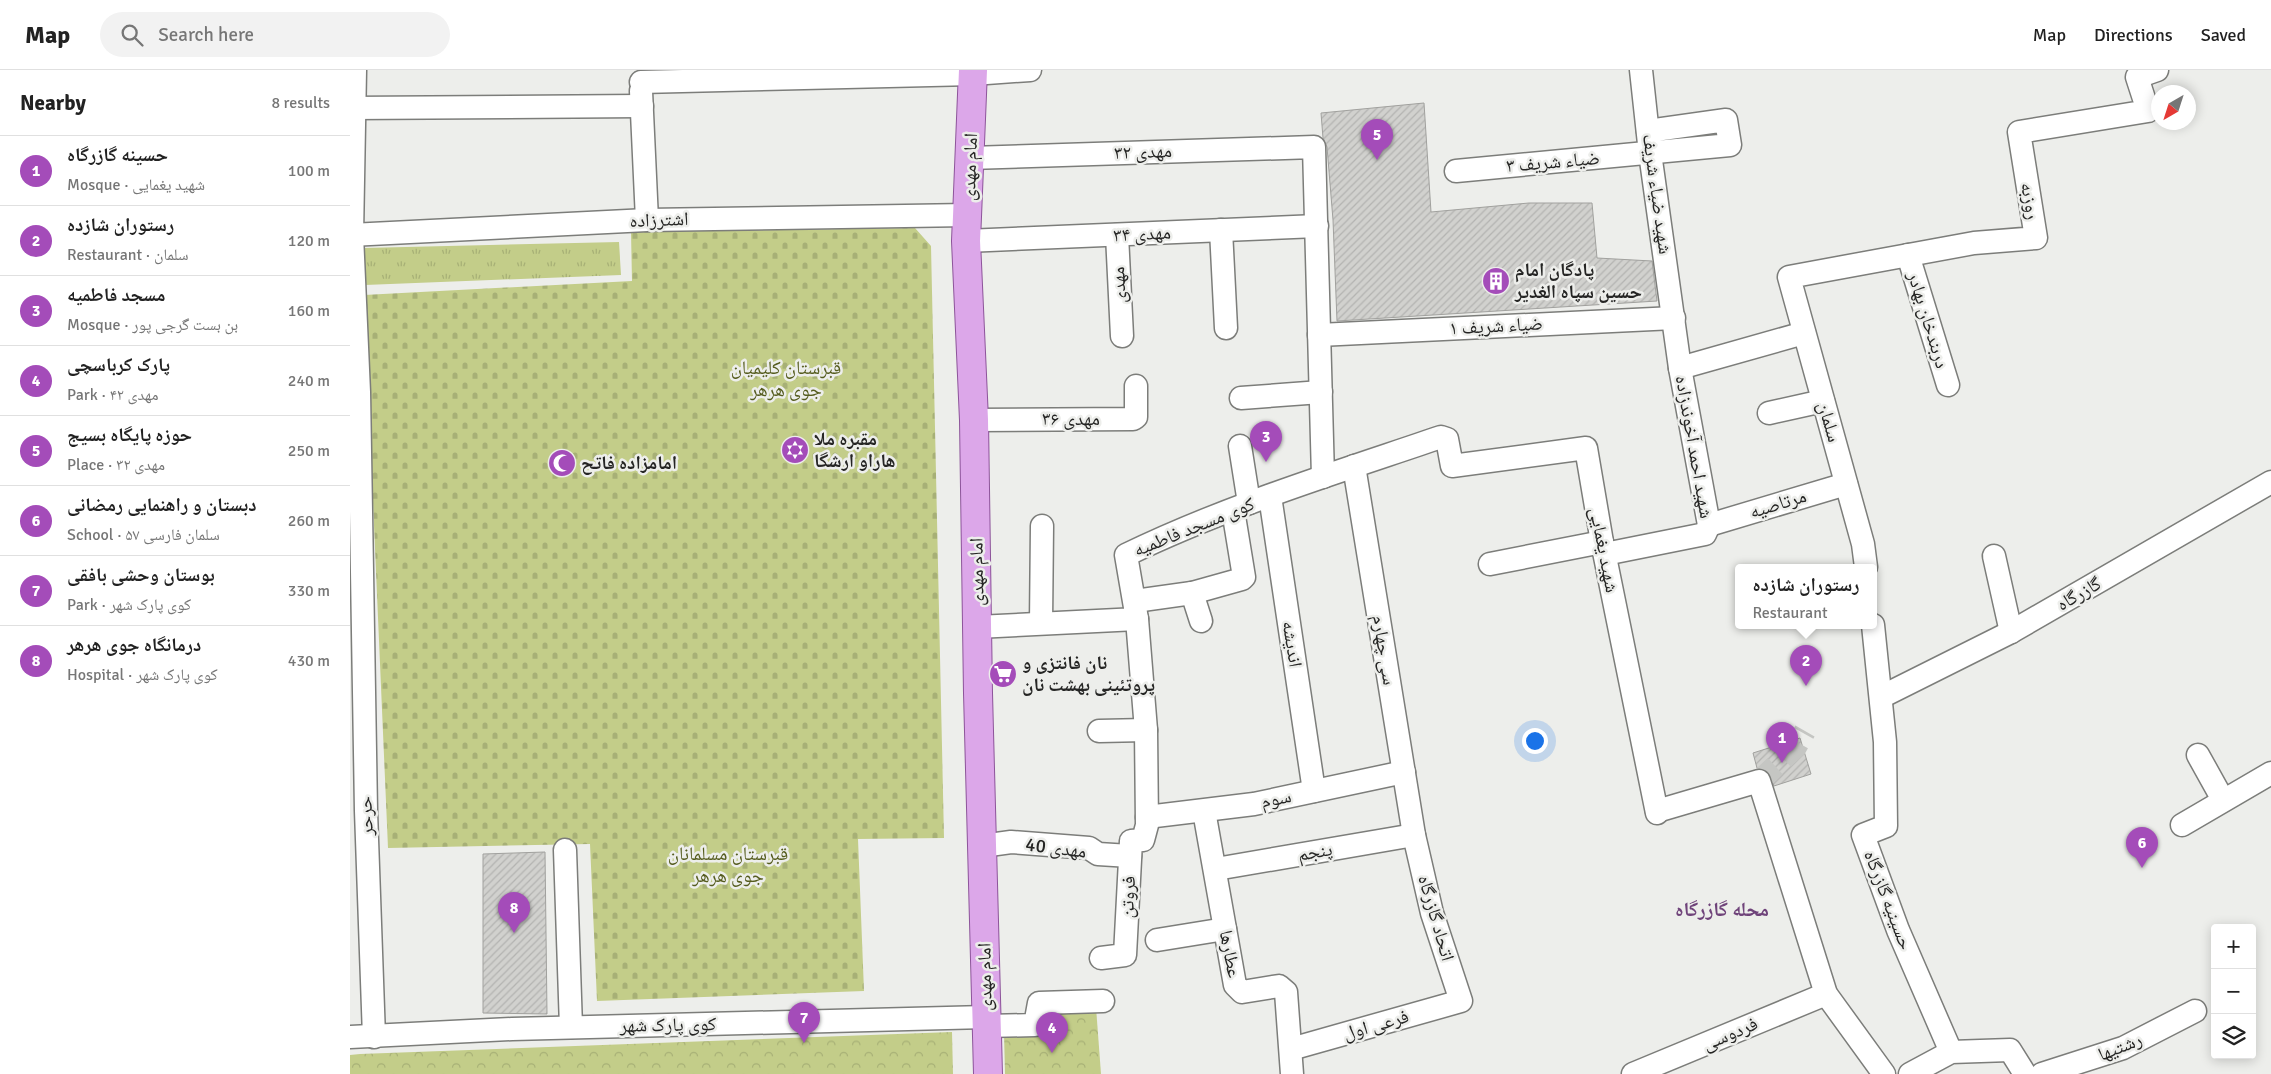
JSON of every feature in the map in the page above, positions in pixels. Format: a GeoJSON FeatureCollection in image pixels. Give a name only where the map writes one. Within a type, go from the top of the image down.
{"type":"FeatureCollection","features":[{"type":"Feature","properties":{"kind":"main road","name":"امام مهدی"},"geometry":{"type":"LineString","coordinates":[[973,72],[966,241],[974,420],[988,1074]]}},
{"type":"Feature","properties":{"kind":"street","name":"حرحر"},"geometry":{"type":"LineString","coordinates":[[355,70],[352,108],[351,235],[356,648],[366,811],[374,1037]]}},
{"type":"Feature","properties":{"kind":"street"},"geometry":{"type":"LineString","coordinates":[[647,220],[641,76],[1030,70]]}},
{"type":"Feature","properties":{"kind":"street","name":"شهید ضیاء شریف"},"geometry":{"type":"LineString","coordinates":[[1641,70],[1650,153],[1674,318]]}},
{"type":"Feature","properties":{"kind":"street","name":"روزبه"},"geometry":{"type":"LineString","coordinates":[[1789,277],[1974,243],[2036,238],[2018,132],[2148,111],[2143,72]]}},
{"type":"Feature","properties":{"kind":"street"},"geometry":{"type":"LineString","coordinates":[[352,108],[642,106]]}},
{"type":"Feature","properties":{"kind":"street","name":"ضیاء شریف ۳"},"geometry":{"type":"LineString","coordinates":[[1456,171],[1730,145],[1726,120],[1648,130]]}},
{"type":"Feature","properties":{"kind":"street","name":"مهدی ۳۲"},"geometry":{"type":"LineString","coordinates":[[970,158],[1312,145],[1315,149],[1317,226]]}},
{"type":"Feature","properties":{"kind":"street","name":"اشترزاده"},"geometry":{"type":"LineString","coordinates":[[351,235],[647,220],[968,214]]}},
{"type":"Feature","properties":{"kind":"street"},"geometry":{"type":"LineString","coordinates":[[1317,226],[1323,477]]}},
{"type":"Feature","properties":{"kind":"street","name":"مهدی ۳۴"},"geometry":{"type":"LineString","coordinates":[[966,241],[1317,226]]}},
{"type":"Feature","properties":{"kind":"street"},"geometry":{"type":"LineString","coordinates":[[1221,230],[1226,328]]}},
{"type":"Feature","properties":{"kind":"street","name":"مهدی"},"geometry":{"type":"LineString","coordinates":[[1116,235],[1122,336]]}},
{"type":"Feature","properties":{"kind":"street","name":"دربندخان بهادر"},"geometry":{"type":"LineString","coordinates":[[1908,255],[1948,385]]}},
{"type":"Feature","properties":{"kind":"street","name":"سلمان"},"geometry":{"type":"LineString","coordinates":[[1789,277],[1863,544],[1866,564]]}},
{"type":"Feature","properties":{"kind":"street","name":"ضیاء شریف ۱"},"geometry":{"type":"LineString","coordinates":[[1319,334],[1674,318]]}},
{"type":"Feature","properties":{"kind":"street","name":"شهید احمد آخوندزاده"},"geometry":{"type":"LineString","coordinates":[[1603,548],[1705,534],[1709,525],[1680,368],[1674,318]]}},
{"type":"Feature","properties":{"kind":"street"},"geometry":{"type":"LineString","coordinates":[[1680,368],[1804,333]]}},
{"type":"Feature","properties":{"kind":"street","name":"مهدی ۳۶"},"geometry":{"type":"LineString","coordinates":[[974,420],[1133,419],[1136,417],[1136,386]]}},
{"type":"Feature","properties":{"kind":"street"},"geometry":{"type":"LineString","coordinates":[[1241,398],[1321,392]]}},
{"type":"Feature","properties":{"kind":"street"},"geometry":{"type":"LineString","coordinates":[[1769,413],[1823,401]]}},
{"type":"Feature","properties":{"kind":"street","name":"کوی مسجد فاطمیه"},"geometry":{"type":"LineString","coordinates":[[1136,610],[1126,555],[1162,537],[1250,503],[1441,437],[1447,439]]}},
{"type":"Feature","properties":{"kind":"street","name":"شهید یغمایی"},"geometry":{"type":"LineString","coordinates":[[1447,439],[1452,466],[1586,448],[1603,548],[1657,812],[1759,781],[1826,994]]}},
{"type":"Feature","properties":{"kind":"street"},"geometry":{"type":"LineString","coordinates":[[977,627],[1041,623],[1136,610],[1240,581],[1244,577],[1250,503],[1240,446]]}},
{"type":"Feature","properties":{"kind":"street","name":"سی چهارم"},"geometry":{"type":"LineString","coordinates":[[1354,466],[1414,834]]}},
{"type":"Feature","properties":{"kind":"street","name":"گازرگاه"},"geometry":{"type":"LineString","coordinates":[[1881,697],[2011,632],[2271,482]]}},
{"type":"Feature","properties":{"kind":"street","name":"مرتاصیه"},"geometry":{"type":"LineString","coordinates":[[1709,525],[1846,484]]}},
{"type":"Feature","properties":{"kind":"street","name":"اندیشه"},"geometry":{"type":"LineString","coordinates":[[1250,503],[1314,791]]}},
{"type":"Feature","properties":{"kind":"street"},"geometry":{"type":"LineString","coordinates":[[1041,623],[1042,526]]}},
{"type":"Feature","properties":{"kind":"street"},"geometry":{"type":"LineString","coordinates":[[1490,564],[1603,548]]}},
{"type":"Feature","properties":{"kind":"street"},"geometry":{"type":"LineString","coordinates":[[1994,556],[2011,632]]}},
{"type":"Feature","properties":{"kind":"street"},"geometry":{"type":"LineString","coordinates":[[1192,593],[1201,621]]}},
{"type":"Feature","properties":{"kind":"street"},"geometry":{"type":"LineString","coordinates":[[1136,610],[1146,730],[1147,821]]}},
{"type":"Feature","properties":{"kind":"street"},"geometry":{"type":"LineString","coordinates":[[1873,629],[1881,697]]}},
{"type":"Feature","properties":{"kind":"street","name":"حسینیه گازرگاه"},"geometry":{"type":"LineString","coordinates":[[1881,697],[1885,742],[1886,826],[1863,835],[1898,930],[1951,1052]]}},
{"type":"Feature","properties":{"kind":"street"},"geometry":{"type":"LineString","coordinates":[[1099,731],[1146,730]]}},
{"type":"Feature","properties":{"kind":"street"},"geometry":{"type":"LineString","coordinates":[[2198,755],[2224,800]]}},
{"type":"Feature","properties":{"kind":"street","name":"سوم"},"geometry":{"type":"LineString","coordinates":[[1147,821],[1204,810],[1254,804],[1404,772]]}},
{"type":"Feature","properties":{"kind":"street"},"geometry":{"type":"LineString","coordinates":[[2182,826],[2271,772]]}},
{"type":"Feature","properties":{"kind":"street","name":"عطارها"},"geometry":{"type":"LineString","coordinates":[[1204,810],[1236,985],[1242,992],[1279,986],[1286,992],[1291,1049]]}},
{"type":"Feature","properties":{"kind":"street","name":"فروتن"},"geometry":{"type":"LineString","coordinates":[[1101,958],[1126,954],[1131,841],[1143,840],[1147,821]]}},
{"type":"Feature","properties":{"kind":"street","name":"پنجم"},"geometry":{"type":"LineString","coordinates":[[1216,869],[1414,834]]}},
{"type":"Feature","properties":{"kind":"street","name":"اتحاد گازرگاه"},"geometry":{"type":"LineString","coordinates":[[1414,834],[1432,913],[1461,1001]]}},
{"type":"Feature","properties":{"kind":"street","name":"مهدی 40"},"geometry":{"type":"LineString","coordinates":[[982,846],[1011,842],[1089,848],[1098,854],[1130,856]]}},
{"type":"Feature","properties":{"kind":"street"},"geometry":{"type":"LineString","coordinates":[[565,850],[572,1027]]}},
{"type":"Feature","properties":{"kind":"street"},"geometry":{"type":"LineString","coordinates":[[1157,940],[1225,929]]}},
{"type":"Feature","properties":{"kind":"street"},"geometry":{"type":"LineString","coordinates":[[1826,994],[1884,1074]]}},
{"type":"Feature","properties":{"kind":"street","name":"فردوسی"},"geometry":{"type":"LineString","coordinates":[[1633,1074],[1826,994]]}},
{"type":"Feature","properties":{"kind":"street","name":"کوی پارک شهر"},"geometry":{"type":"LineString","coordinates":[[350,1037],[572,1027],[986,1022],[1035,1025],[1039,1003],[1102,1001]]}},
{"type":"Feature","properties":{"kind":"street","name":"فرعی اول"},"geometry":{"type":"LineString","coordinates":[[1291,1049],[1461,1001]]}},
{"type":"Feature","properties":{"kind":"street","name":"رشتیها"},"geometry":{"type":"LineString","coordinates":[[2042,1074],[2123,1048],[2195,1011]]}},
{"type":"Feature","properties":{"kind":"street"},"geometry":{"type":"LineString","coordinates":[[1291,1049],[1292,1074]]}},
{"type":"Feature","properties":{"kind":"street"},"geometry":{"type":"LineString","coordinates":[[1910,1074],[1951,1052],[2010,1050],[2025,1074]]}},
{"type":"Feature","properties":{"kind":"green space","name":"قبرستان مسلمانان جوی هرهر"},"geometry":{"type":"Polygon","coordinates":[[[915,228],[931,246],[944,838],[858,839],[864,991],[597,1001],[590,844],[388,848],[364,295],[632,281],[631,232],[915,228]]]}},
{"type":"Feature","properties":{"kind":"green space"},"geometry":{"type":"Polygon","coordinates":[[[619,242],[621,275],[365,285],[364,248],[619,242]]]}},
{"type":"Feature","properties":{"kind":"green space"},"geometry":{"type":"Polygon","coordinates":[[[1042,1007],[1096,1007],[1101,1074],[1005,1074],[1004,1033],[1042,1007]]]}},
{"type":"Feature","properties":{"kind":"green space"},"geometry":{"type":"Polygon","coordinates":[[[952,1032],[953,1074],[350,1074],[350,1055],[360,1054],[952,1032]]]}},
{"type":"Feature","properties":{"kind":"building","name":"پادگان امام حسین سپاه الغدیر"},"geometry":{"type":"Polygon","coordinates":[[[1424,103],[1431,212],[1529,203],[1592,203],[1597,258],[1652,261],[1657,301],[1337,321],[1333,220],[1327,147],[1323,138],[1321,113],[1424,103]]]}},
{"type":"Feature","properties":{"kind":"building"},"geometry":{"type":"Polygon","coordinates":[[[1800,738],[1811,774],[1774,786],[1768,772],[1757,768],[1753,753],[1800,738]]]}},
{"type":"Feature","properties":{"kind":"building"},"geometry":{"type":"Polygon","coordinates":[[[545,852],[547,1014],[483,1013],[483,854],[545,852]]]}},
{"type":"Feature","properties":{"kind":"tunnel"},"geometry":{"type":"LineString","coordinates":[[1759,781],[1796,747],[1805,731]]}},
{"type":"Feature","properties":{"kind":"place","name":"حوزه پایگاه بسیج"},"geometry":{"type":"Point","coordinates":[1377,160]}},
{"type":"Feature","properties":{"kind":"place","name":"پادگان امام حسین سپاه الغدیر"},"geometry":{"type":"Point","coordinates":[1496,281]}},
{"type":"Feature","properties":{"kind":"place","name":"مقبره ملا هاراو ارشگا"},"geometry":{"type":"Point","coordinates":[795,450]}},
{"type":"Feature","properties":{"kind":"place","name":"مسجد فاطمیه"},"geometry":{"type":"Point","coordinates":[1266,462]}},
{"type":"Feature","properties":{"kind":"place","name":"امامزاده فاتح"},"geometry":{"type":"Point","coordinates":[562,463]}},
{"type":"Feature","properties":{"kind":"place","name":"نان فانتزی و پروتئینی بهشت نان"},"geometry":{"type":"Point","coordinates":[1003,674]}},
{"type":"Feature","properties":{"kind":"place","name":"رستوران شازده"},"geometry":{"type":"Point","coordinates":[1806,686]}},
{"type":"Feature","properties":{"kind":"place","name":"حسینه گازرگاه"},"geometry":{"type":"Point","coordinates":[1782,763]}},
{"type":"Feature","properties":{"kind":"place","name":"دبستان و راهنمایی رمضانی"},"geometry":{"type":"Point","coordinates":[2142,868]}},
{"type":"Feature","properties":{"kind":"place","name":"درمانگاه جوی هرهر"},"geometry":{"type":"Point","coordinates":[514,933]}},
{"type":"Feature","properties":{"kind":"place","name":"بوستان وحشی بافقی"},"geometry":{"type":"Point","coordinates":[804,1043]}},
{"type":"Feature","properties":{"kind":"place","name":"پارک کرباسچی"},"geometry":{"type":"Point","coordinates":[1052,1053]}},
{"type":"Feature","properties":{"kind":"district","name":"محله گازرگاه"},"geometry":{"type":"Point","coordinates":[1722,909]}},
{"type":"Feature","properties":{"kind":"park label","name":"قبرستان کلیمیان جوی هرهر"},"geometry":{"type":"Point","coordinates":[786,379]}}]}
